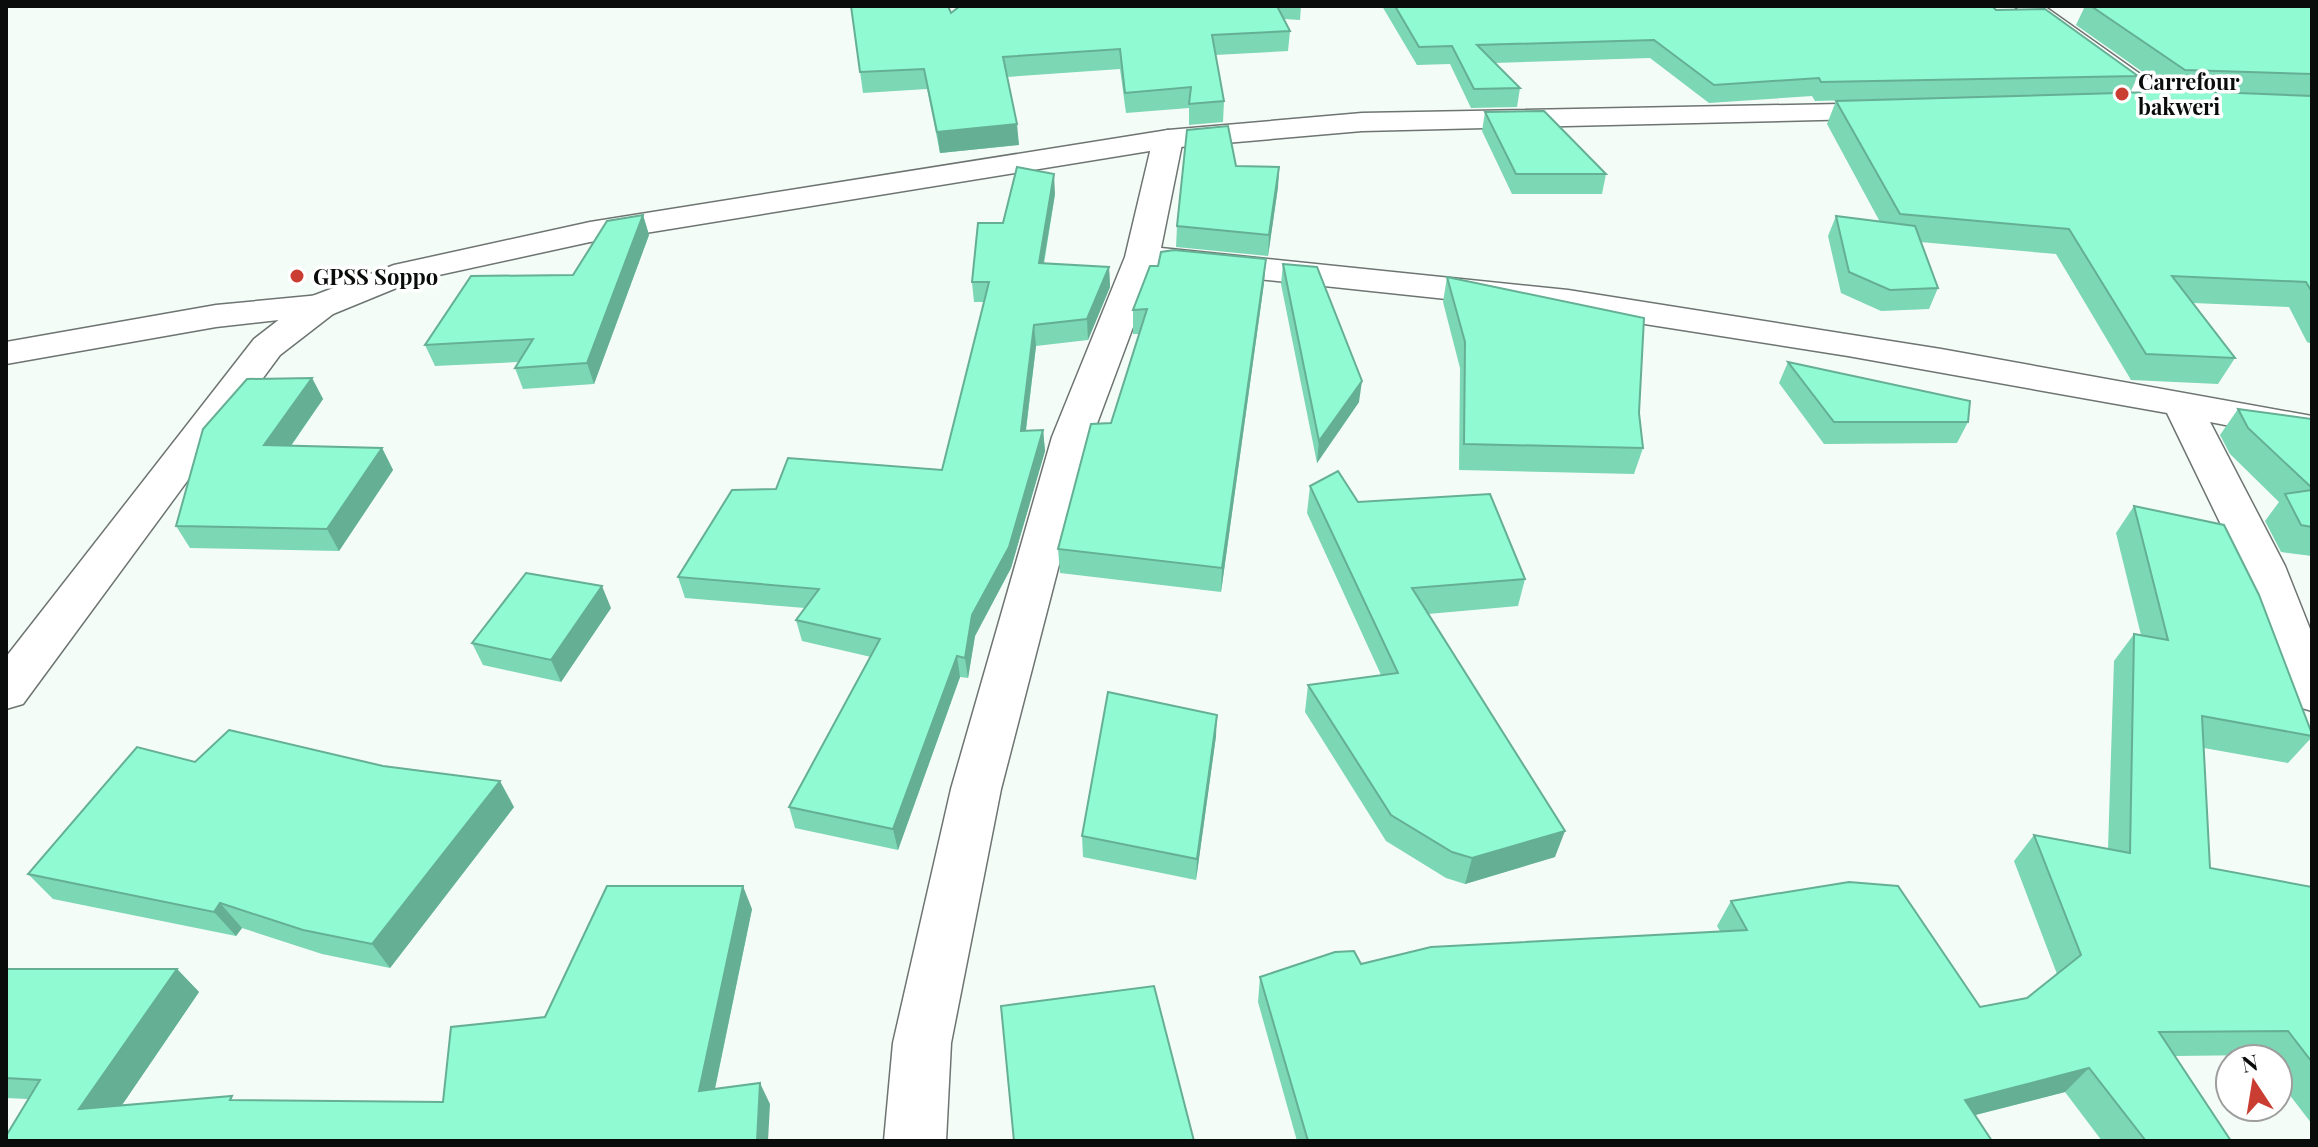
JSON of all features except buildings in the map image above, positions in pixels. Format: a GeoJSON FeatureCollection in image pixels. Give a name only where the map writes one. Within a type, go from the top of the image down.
{"type":"FeatureCollection","features":[{"type":"Feature","properties":{"kind":"street"},"geometry":{"type":"LineString","coordinates":[[2027,6],[2185,106],[2108,107]]}},
{"type":"Feature","properties":{"kind":"street"},"geometry":{"type":"LineString","coordinates":[[6,353],[216,316],[320,306],[406,272],[590,232],[1168,139],[1362,122],[1926,111]]}},
{"type":"Feature","properties":{"kind":"street"},"geometry":{"type":"LineString","coordinates":[[915,1141],[922,1043],[976,789],[1072,437],[1142,257],[1168,139]]}},
{"type":"Feature","properties":{"kind":"street"},"geometry":{"type":"LineString","coordinates":[[1142,257],[1390,279],[1569,301],[2181,403],[2312,429]]}},
{"type":"Feature","properties":{"kind":"street"},"geometry":{"type":"LineString","coordinates":[[6,691],[267,347],[320,306]]}},
{"type":"Feature","properties":{"kind":"street"},"geometry":{"type":"LineString","coordinates":[[2181,403],[2263,566],[2312,693]]}},
{"type":"Feature","properties":{"kind":"place","name":"Carrefour bakweri"},"geometry":{"type":"Point","coordinates":[2122,94]}},
{"type":"Feature","properties":{"kind":"place","name":"GPSS Soppo"},"geometry":{"type":"Point","coordinates":[297,276]}}]}
